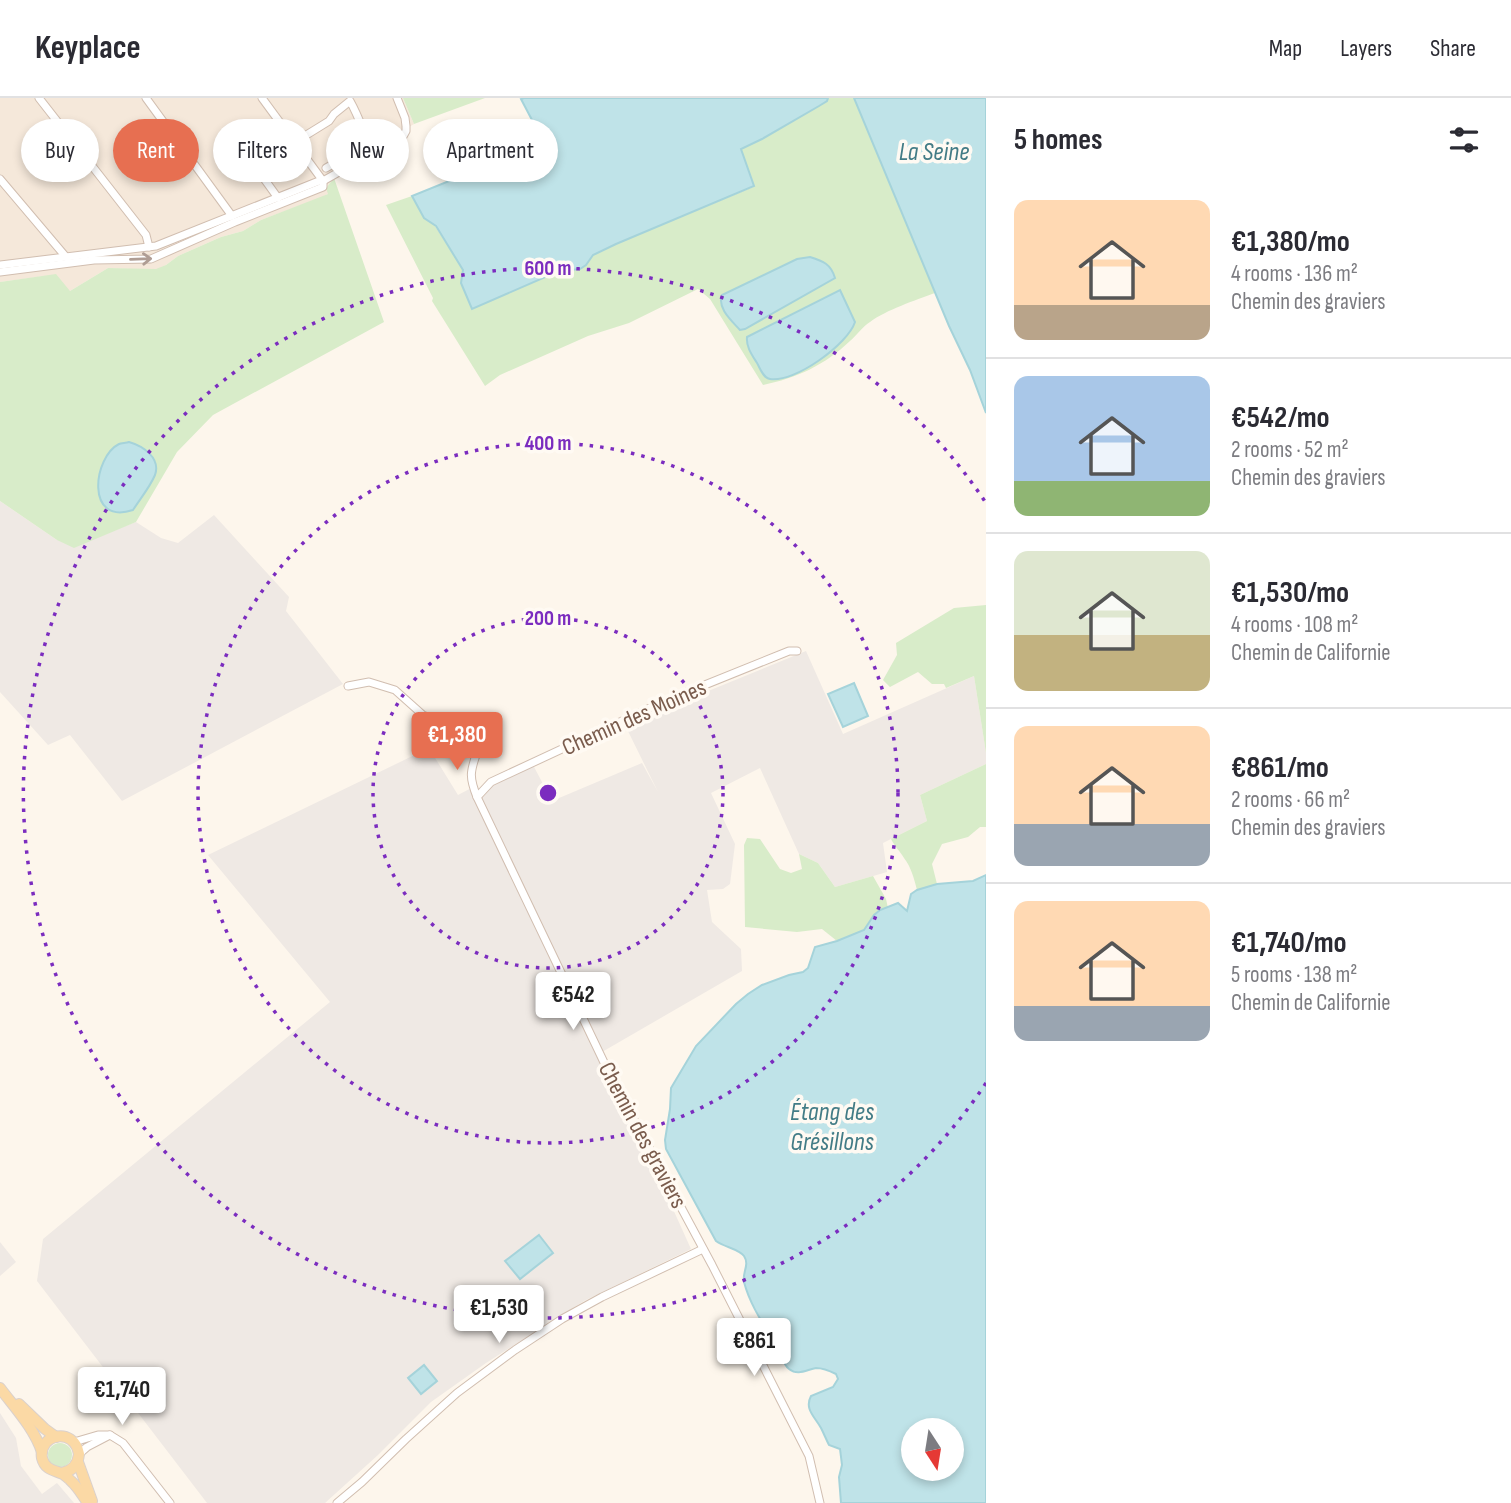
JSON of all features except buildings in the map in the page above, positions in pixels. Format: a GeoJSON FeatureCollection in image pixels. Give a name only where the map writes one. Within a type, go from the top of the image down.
{"type":"FeatureCollection","features":[{"type":"Feature","properties":{"kind":"main road"},"geometry":{"type":"LineString","coordinates":[[0,1386],[56,1437]]}},
{"type":"Feature","properties":{"kind":"main road"},"geometry":{"type":"LineString","coordinates":[[0,1386],[39,1443],[47,1467],[62,1473],[71,1470],[78,1458]]}},
{"type":"Feature","properties":{"kind":"main road"},"geometry":{"type":"LineString","coordinates":[[42,1453],[45,1444],[56,1437],[66,1437],[74,1442],[94,1503]]}},
{"type":"Feature","properties":{"kind":"main road"},"geometry":{"type":"LineString","coordinates":[[62,1473],[74,1483],[88,1503]]}},
{"type":"Feature","properties":{"kind":"street"},"geometry":{"type":"LineString","coordinates":[[39,98],[146,235],[149,247]]}},
{"type":"Feature","properties":{"kind":"street"},"geometry":{"type":"LineString","coordinates":[[146,98],[232,216]]}},
{"type":"Feature","properties":{"kind":"street"},"geometry":{"type":"LineString","coordinates":[[262,98],[278,119]]}},
{"type":"Feature","properties":{"kind":"street"},"geometry":{"type":"LineString","coordinates":[[397,98],[405,119]]}},
{"type":"Feature","properties":{"kind":"street"},"geometry":{"type":"LineString","coordinates":[[330,119],[350,101],[360,119]]}},
{"type":"Feature","properties":{"kind":"street"},"geometry":{"type":"LineString","coordinates":[[0,272],[94,260],[151,259],[323,187],[323,181],[312,166]]}},
{"type":"Feature","properties":{"kind":"street"},"geometry":{"type":"LineString","coordinates":[[0,179],[66,257]]}},
{"type":"Feature","properties":{"kind":"street"},"geometry":{"type":"LineString","coordinates":[[0,265],[149,247],[326,179]]}},
{"type":"Feature","properties":{"kind":"street"},"geometry":{"type":"LineString","coordinates":[[266,182],[278,198]]}},
{"type":"Feature","properties":{"kind":"street","name":"Chemin des Moines"},"geometry":{"type":"LineString","coordinates":[[477,797],[492,782],[666,701],[789,650],[797,651]]}},
{"type":"Feature","properties":{"kind":"street","name":"Chemin des graviers"},"geometry":{"type":"LineString","coordinates":[[348,686],[369,682],[395,690],[423,715],[465,734],[472,741],[477,752],[470,771],[477,797],[611,1077],[809,1456],[820,1503]]}},
{"type":"Feature","properties":{"kind":"street"},"geometry":{"type":"LineString","coordinates":[[337,1503],[457,1393],[515,1350],[602,1297],[703,1249]]}},
{"type":"Feature","properties":{"kind":"street"},"geometry":{"type":"LineString","coordinates":[[78,1458],[87,1447],[110,1434]]}},
{"type":"Feature","properties":{"kind":"street"},"geometry":{"type":"LineString","coordinates":[[74,1442],[110,1434],[123,1443],[170,1503]]}},
{"type":"Feature","properties":{"kind":"shaded area"},"geometry":{"type":"Polygon","coordinates":[[[0,98],[403,98],[414,124],[409,127],[409,119],[326,119],[326,182],[331,182],[326,188],[329,193],[178,256],[156,270],[108,268],[70,291],[45,276],[0,282],[0,98]]]}},
{"type":"Feature","properties":{"kind":"shaded area"},"geometry":{"type":"Polygon","coordinates":[[[0,501],[57,540],[115,530],[136,522],[161,538],[178,543],[214,515],[289,597],[286,611],[343,684],[122,801],[70,735],[48,745],[0,692],[0,501]]]}},
{"type":"Feature","properties":{"kind":"shaded area"},"geometry":{"type":"Polygon","coordinates":[[[806,651],[843,734],[974,676],[986,764],[920,795],[927,821],[883,843],[887,872],[835,887],[818,863],[799,854],[760,768],[711,793],[735,844],[730,884],[723,889],[707,890],[712,922],[741,949],[742,971],[602,1052],[691,1249],[584,1301],[486,1363],[431,1402],[325,1503],[207,1503],[37,1281],[43,1239],[330,1002],[208,855],[429,748],[458,795],[477,785],[480,792],[533,765],[552,801],[642,763],[658,792],[625,725],[806,651]]]}},
{"type":"Feature","properties":{"kind":"shaded area"},"geometry":{"type":"Polygon","coordinates":[[[0,1242],[16,1262],[0,1276],[0,1242]]]}},
{"type":"Feature","properties":{"kind":"shaded area"},"geometry":{"type":"Polygon","coordinates":[[[0,1413],[16,1438],[21,1466],[42,1494],[57,1483],[74,1503],[0,1503],[0,1413]]]}},
{"type":"Feature","properties":{"kind":"green space"},"geometry":{"type":"Polygon","coordinates":[[[403,98],[485,98],[423,119],[414,124],[403,98]]]}},
{"type":"Feature","properties":{"kind":"green space"},"geometry":{"type":"Polygon","coordinates":[[[828,98],[854,98],[935,293],[901,306],[864,326],[853,339],[820,364],[799,374],[763,385],[710,299],[698,289],[629,323],[588,336],[500,375],[485,386],[432,301],[433,298],[386,205],[412,196],[463,270],[461,283],[472,309],[559,271],[580,269],[593,255],[616,244],[753,187],[741,149],[819,106],[828,98]]]}},
{"type":"Feature","properties":{"kind":"green space"},"geometry":{"type":"Polygon","coordinates":[[[331,182],[335,182],[384,322],[213,415],[177,452],[136,522],[74,548],[57,540],[0,501],[0,282],[56,274],[70,291],[108,268],[156,269],[221,237],[243,231],[261,220],[328,194],[326,188],[331,182]]]}},
{"type":"Feature","properties":{"kind":"green space"},"geometry":{"type":"Polygon","coordinates":[[[986,605],[986,753],[974,676],[946,688],[944,684],[932,684],[918,672],[890,687],[883,680],[897,655],[896,643],[954,608],[986,605]]]}},
{"type":"Feature","properties":{"kind":"green space"},"geometry":{"type":"Polygon","coordinates":[[[986,764],[986,827],[980,827],[968,837],[942,844],[932,864],[937,884],[917,890],[909,865],[891,839],[927,821],[920,795],[986,764]]]}},
{"type":"Feature","properties":{"kind":"green space"},"geometry":{"type":"Polygon","coordinates":[[[747,838],[760,839],[780,869],[791,873],[802,869],[799,854],[818,863],[835,887],[873,876],[888,908],[875,915],[864,931],[837,941],[822,929],[797,932],[745,927],[744,845],[747,838]]]}},
{"type":"Feature","properties":{"kind":"green space"},"geometry":{"type":"Polygon","coordinates":[[[60,1443],[69,1446],[72,1455],[69,1464],[60,1467],[51,1464],[48,1455],[51,1446],[60,1443]]]}},
{"type":"Feature","properties":{"kind":"water"},"geometry":{"type":"Polygon","coordinates":[[[828,98],[819,106],[741,149],[754,186],[616,244],[593,255],[580,269],[559,271],[472,309],[461,283],[463,270],[436,226],[424,218],[412,196],[447,182],[558,182],[558,119],[531,119],[521,99],[828,98]]]}},
{"type":"Feature","properties":{"kind":"water","name":"La Seine"},"geometry":{"type":"Polygon","coordinates":[[[854,98],[986,98],[986,413],[970,370],[854,98]]]}},
{"type":"Feature","properties":{"kind":"water"},"geometry":{"type":"Polygon","coordinates":[[[810,257],[826,264],[835,278],[745,329],[740,330],[726,314],[721,305],[722,295],[797,259],[810,257]]]}},
{"type":"Feature","properties":{"kind":"water"},"geometry":{"type":"Polygon","coordinates":[[[840,290],[855,322],[842,341],[806,369],[781,379],[765,377],[750,351],[747,337],[840,290]]]}},
{"type":"Feature","properties":{"kind":"water"},"geometry":{"type":"Polygon","coordinates":[[[129,442],[150,454],[156,469],[150,484],[133,510],[118,512],[107,508],[101,500],[99,475],[110,451],[119,444],[129,442]]]}},
{"type":"Feature","properties":{"kind":"water"},"geometry":{"type":"Polygon","coordinates":[[[854,683],[868,716],[843,727],[828,694],[854,683]]]}},
{"type":"Feature","properties":{"kind":"water","name":"Étang des Grésillons"},"geometry":{"type":"Polygon","coordinates":[[[986,875],[986,1503],[841,1503],[840,1449],[829,1445],[809,1405],[811,1396],[833,1387],[838,1379],[836,1374],[816,1368],[796,1372],[785,1365],[747,1290],[744,1282],[744,1256],[716,1241],[666,1149],[671,1088],[696,1046],[748,994],[762,985],[803,972],[808,968],[815,947],[864,930],[880,910],[898,903],[907,911],[911,894],[937,884],[973,881],[986,875]]]}},
{"type":"Feature","properties":{"kind":"water"},"geometry":{"type":"Polygon","coordinates":[[[539,1235],[553,1253],[520,1279],[505,1261],[539,1235]]]}},
{"type":"Feature","properties":{"kind":"water"},"geometry":{"type":"Polygon","coordinates":[[[424,1365],[437,1381],[421,1394],[408,1378],[424,1365]]]}}]}
